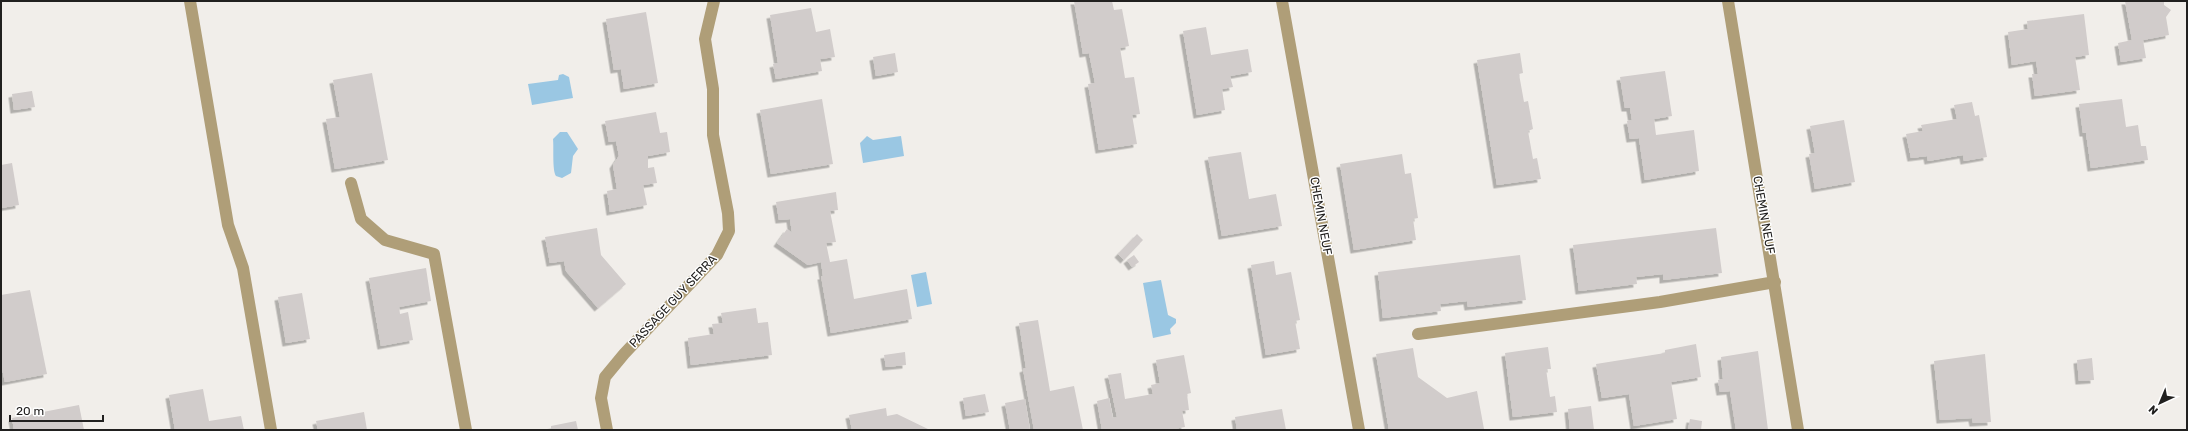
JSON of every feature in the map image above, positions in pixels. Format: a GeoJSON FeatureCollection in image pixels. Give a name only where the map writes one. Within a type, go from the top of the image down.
{"type":"FeatureCollection","features":[{"type":"Feature","properties":{"kind":"street"},"geometry":{"type":"LineString","coordinates":[[190,1],[228,225],[243,268],[271,430]]}},
{"type":"Feature","properties":{"kind":"street","name":"PASSAGE GUY SERRA"},"geometry":{"type":"LineString","coordinates":[[607,430],[601,398],[605,378],[624,354],[717,255],[729,231],[728,213],[713,135],[713,89],[705,39],[714,1]]}},
{"type":"Feature","properties":{"kind":"street","name":"CHEMIN NEUF"},"geometry":{"type":"LineString","coordinates":[[1282,1],[1359,430]]}},
{"type":"Feature","properties":{"kind":"street","name":"CHEMIN NEUF"},"geometry":{"type":"LineString","coordinates":[[1728,1],[1798,430]]}},
{"type":"Feature","properties":{"kind":"street"},"geometry":{"type":"LineString","coordinates":[[350,183],[361,219],[386,240],[434,254],[466,430]]}},
{"type":"Feature","properties":{"kind":"street"},"geometry":{"type":"LineString","coordinates":[[1418,334],[1660,302],[1775,282]]}},
{"type":"Feature","properties":{"kind":"water"},"geometry":{"type":"Polygon","coordinates":[[[563,74],[569,77],[573,98],[532,105],[528,84],[558,80],[559,75],[563,74]]]}},
{"type":"Feature","properties":{"kind":"water"},"geometry":{"type":"Polygon","coordinates":[[[560,132],[567,132],[578,149],[573,156],[571,173],[562,178],[556,176],[554,164],[553,139],[560,132]]]}},
{"type":"Feature","properties":{"kind":"water"},"geometry":{"type":"Polygon","coordinates":[[[867,136],[873,140],[901,136],[904,156],[863,163],[860,143],[867,136]]]}},
{"type":"Feature","properties":{"kind":"water"},"geometry":{"type":"Polygon","coordinates":[[[926,272],[932,304],[917,307],[911,275],[926,272]]]}},
{"type":"Feature","properties":{"kind":"water"},"geometry":{"type":"Polygon","coordinates":[[[1161,280],[1168,315],[1176,319],[1176,323],[1170,329],[1171,334],[1153,338],[1143,283],[1161,280]]]}},
{"type":"Feature","properties":{"kind":"building"},"geometry":{"type":"Polygon","coordinates":[[[1074,1],[1112,1],[1114,10],[1122,9],[1129,46],[1120,48],[1125,78],[1134,77],[1140,114],[1132,115],[1137,144],[1099,150],[1088,84],[1095,83],[1089,53],[1083,54],[1074,1]]]}},
{"type":"Feature","properties":{"kind":"building"},"geometry":{"type":"Polygon","coordinates":[[[2125,1],[2164,1],[2164,5],[2171,10],[2166,17],[2169,35],[2143,40],[2146,58],[2121,62],[2118,43],[2132,40],[2125,1]]]}},
{"type":"Feature","properties":{"kind":"building"},"geometry":{"type":"Polygon","coordinates":[[[811,8],[816,32],[830,29],[835,57],[820,59],[822,71],[776,79],[773,64],[778,63],[770,15],[811,8]]]}},
{"type":"Feature","properties":{"kind":"building"},"geometry":{"type":"Polygon","coordinates":[[[646,12],[658,83],[624,89],[621,69],[614,70],[606,19],[646,12]]]}},
{"type":"Feature","properties":{"kind":"building"},"geometry":{"type":"Polygon","coordinates":[[[2084,14],[2089,55],[2075,57],[2080,90],[2035,96],[2032,74],[2038,74],[2036,61],[2012,65],[2008,32],[2028,29],[2027,21],[2084,14]]]}},
{"type":"Feature","properties":{"kind":"building"},"geometry":{"type":"Polygon","coordinates":[[[1206,27],[1211,55],[1248,49],[1252,72],[1230,76],[1233,87],[1222,89],[1225,110],[1197,115],[1183,31],[1206,27]]]}},
{"type":"Feature","properties":{"kind":"building"},"geometry":{"type":"Polygon","coordinates":[[[895,53],[898,72],[876,76],[873,57],[895,53]]]}},
{"type":"Feature","properties":{"kind":"building"},"geometry":{"type":"Polygon","coordinates":[[[1520,53],[1523,73],[1519,74],[1524,102],[1528,101],[1533,129],[1528,131],[1533,159],[1537,158],[1541,179],[1497,185],[1477,60],[1520,53]]]}},
{"type":"Feature","properties":{"kind":"building"},"geometry":{"type":"Polygon","coordinates":[[[1665,71],[1672,116],[1654,119],[1656,135],[1694,130],[1699,171],[1645,180],[1639,138],[1630,139],[1627,121],[1632,120],[1630,108],[1625,108],[1620,77],[1665,71]]]}},
{"type":"Feature","properties":{"kind":"building"},"geometry":{"type":"Polygon","coordinates":[[[372,73],[388,160],[335,169],[326,119],[340,117],[333,80],[372,73]]]}},
{"type":"Feature","properties":{"kind":"building"},"geometry":{"type":"Polygon","coordinates":[[[32,91],[35,107],[14,110],[12,94],[32,91]]]}},
{"type":"Feature","properties":{"kind":"building"},"geometry":{"type":"Polygon","coordinates":[[[822,99],[833,164],[771,174],[760,110],[822,99]]]}},
{"type":"Feature","properties":{"kind":"building"},"geometry":{"type":"Polygon","coordinates":[[[2122,99],[2126,127],[2138,125],[2141,146],[2146,146],[2148,160],[2091,168],[2086,133],[2083,133],[2079,104],[2122,99]]]}},
{"type":"Feature","properties":{"kind":"building"},"geometry":{"type":"Polygon","coordinates":[[[1972,102],[1975,116],[1979,115],[1987,157],[1964,161],[1963,155],[1928,161],[1927,156],[1911,158],[1906,134],[1923,131],[1921,125],[1957,119],[1954,105],[1972,102]]]}},
{"type":"Feature","properties":{"kind":"building"},"geometry":{"type":"Polygon","coordinates":[[[656,112],[660,133],[667,132],[670,152],[648,156],[648,168],[654,167],[657,183],[643,185],[647,205],[610,212],[607,191],[617,189],[613,165],[619,156],[616,141],[609,142],[605,121],[656,112]]]}},
{"type":"Feature","properties":{"kind":"building"},"geometry":{"type":"Polygon","coordinates":[[[1844,120],[1855,182],[1815,189],[1809,154],[1815,153],[1810,126],[1844,120]]]}},
{"type":"Feature","properties":{"kind":"building"},"geometry":{"type":"Polygon","coordinates":[[[1241,152],[1249,199],[1276,194],[1282,226],[1222,236],[1208,157],[1241,152]]]}},
{"type":"Feature","properties":{"kind":"building"},"geometry":{"type":"Polygon","coordinates":[[[1402,154],[1405,174],[1411,173],[1418,218],[1413,219],[1416,240],[1354,250],[1340,164],[1402,154]]]}},
{"type":"Feature","properties":{"kind":"building"},"geometry":{"type":"Polygon","coordinates":[[[12,163],[19,205],[1,208],[1,165],[12,163]]]}},
{"type":"Feature","properties":{"kind":"building"},"geometry":{"type":"Polygon","coordinates":[[[836,192],[838,210],[830,211],[836,242],[826,243],[830,262],[847,259],[854,299],[907,289],[912,319],[831,333],[821,276],[823,276],[821,262],[808,265],[777,243],[787,229],[792,233],[790,219],[779,220],[776,202],[836,192]]]}},
{"type":"Feature","properties":{"kind":"building"},"geometry":{"type":"Polygon","coordinates":[[[597,228],[601,255],[626,284],[598,308],[566,271],[564,261],[550,263],[545,237],[597,228]]]}},
{"type":"Feature","properties":{"kind":"building"},"geometry":{"type":"Polygon","coordinates":[[[1716,228],[1722,273],[1663,280],[1663,274],[1636,277],[1637,284],[1579,291],[1573,245],[1716,228]]]}},
{"type":"Feature","properties":{"kind":"building"},"geometry":{"type":"Polygon","coordinates":[[[1137,234],[1143,240],[1124,260],[1118,254],[1137,234]]]}},
{"type":"Feature","properties":{"kind":"building"},"geometry":{"type":"Polygon","coordinates":[[[1134,255],[1139,262],[1132,267],[1127,260],[1134,255]]]}},
{"type":"Feature","properties":{"kind":"building"},"geometry":{"type":"Polygon","coordinates":[[[1520,255],[1526,300],[1468,307],[1467,301],[1440,304],[1441,311],[1383,318],[1378,272],[1520,255]]]}},
{"type":"Feature","properties":{"kind":"building"},"geometry":{"type":"Polygon","coordinates":[[[1274,261],[1276,275],[1291,272],[1300,320],[1295,321],[1300,349],[1266,355],[1251,265],[1274,261]]]}},
{"type":"Feature","properties":{"kind":"building"},"geometry":{"type":"Polygon","coordinates":[[[426,268],[431,301],[399,307],[400,314],[408,312],[413,340],[381,346],[369,278],[426,268]]]}},
{"type":"Feature","properties":{"kind":"building"},"geometry":{"type":"Polygon","coordinates":[[[30,290],[47,374],[5,382],[1,364],[1,295],[30,290]]]}},
{"type":"Feature","properties":{"kind":"building"},"geometry":{"type":"Polygon","coordinates":[[[302,293],[310,339],[286,343],[278,297],[302,293]]]}},
{"type":"Feature","properties":{"kind":"building"},"geometry":{"type":"Polygon","coordinates":[[[756,308],[758,323],[768,322],[772,355],[691,365],[688,338],[714,334],[712,324],[723,323],[721,313],[756,308]]]}},
{"type":"Feature","properties":{"kind":"building"},"geometry":{"type":"Polygon","coordinates":[[[1038,320],[1050,391],[1074,386],[1083,430],[1034,430],[1023,369],[1026,368],[1019,323],[1038,320]]]}},
{"type":"Feature","properties":{"kind":"building"},"geometry":{"type":"Polygon","coordinates":[[[1696,344],[1701,377],[1671,382],[1677,419],[1634,426],[1629,394],[1602,398],[1596,364],[1665,353],[1665,350],[1696,344]]]}},
{"type":"Feature","properties":{"kind":"building"},"geometry":{"type":"Polygon","coordinates":[[[1548,347],[1551,369],[1546,369],[1550,397],[1555,396],[1557,412],[1513,417],[1505,353],[1548,347]]]}},
{"type":"Feature","properties":{"kind":"building"},"geometry":{"type":"Polygon","coordinates":[[[1413,348],[1418,377],[1447,398],[1477,391],[1484,429],[1389,430],[1376,354],[1413,348]]]}},
{"type":"Feature","properties":{"kind":"building"},"geometry":{"type":"Polygon","coordinates":[[[1758,351],[1768,430],[1736,430],[1730,391],[1720,392],[1718,380],[1723,379],[1721,357],[1758,351]]]}},
{"type":"Feature","properties":{"kind":"building"},"geometry":{"type":"Polygon","coordinates":[[[905,352],[906,365],[886,367],[884,355],[905,352]]]}},
{"type":"Feature","properties":{"kind":"building"},"geometry":{"type":"Polygon","coordinates":[[[1985,354],[1991,422],[1973,423],[1972,418],[1940,420],[1934,361],[1985,354]]]}},
{"type":"Feature","properties":{"kind":"building"},"geometry":{"type":"Polygon","coordinates":[[[1184,355],[1191,393],[1187,394],[1189,410],[1182,411],[1185,427],[1168,430],[1102,430],[1097,401],[1109,398],[1113,418],[1117,417],[1108,375],[1121,373],[1125,399],[1153,394],[1151,385],[1160,383],[1156,360],[1184,355]]]}},
{"type":"Feature","properties":{"kind":"building"},"geometry":{"type":"Polygon","coordinates":[[[2092,358],[2094,380],[2079,381],[2077,360],[2092,358]]]}},
{"type":"Feature","properties":{"kind":"building"},"geometry":{"type":"Polygon","coordinates":[[[203,389],[209,421],[241,416],[244,430],[175,430],[169,395],[203,389]]]}},
{"type":"Feature","properties":{"kind":"building"},"geometry":{"type":"Polygon","coordinates":[[[985,394],[989,412],[966,416],[963,398],[985,394]]]}},
{"type":"Feature","properties":{"kind":"building"},"geometry":{"type":"Polygon","coordinates":[[[1025,399],[1030,430],[1010,430],[1005,403],[1025,399]]]}},
{"type":"Feature","properties":{"kind":"building"},"geometry":{"type":"Polygon","coordinates":[[[79,405],[84,430],[14,430],[12,418],[79,405]]]}},
{"type":"Feature","properties":{"kind":"building"},"geometry":{"type":"Polygon","coordinates":[[[1591,406],[1594,430],[1570,430],[1568,409],[1591,406]]]}},
{"type":"Feature","properties":{"kind":"building"},"geometry":{"type":"Polygon","coordinates":[[[886,408],[887,416],[897,414],[930,430],[852,430],[849,415],[886,408]]]}},
{"type":"Feature","properties":{"kind":"building"},"geometry":{"type":"Polygon","coordinates":[[[1282,409],[1286,430],[1237,430],[1235,417],[1282,409]]]}},
{"type":"Feature","properties":{"kind":"building"},"geometry":{"type":"Polygon","coordinates":[[[364,412],[367,430],[318,430],[316,421],[364,412]]]}},
{"type":"Feature","properties":{"kind":"building"},"geometry":{"type":"Polygon","coordinates":[[[1690,419],[1702,421],[1701,430],[1688,430],[1690,419]]]}},
{"type":"Feature","properties":{"kind":"building"},"geometry":{"type":"Polygon","coordinates":[[[576,421],[578,430],[551,430],[551,426],[576,421]]]}}]}
